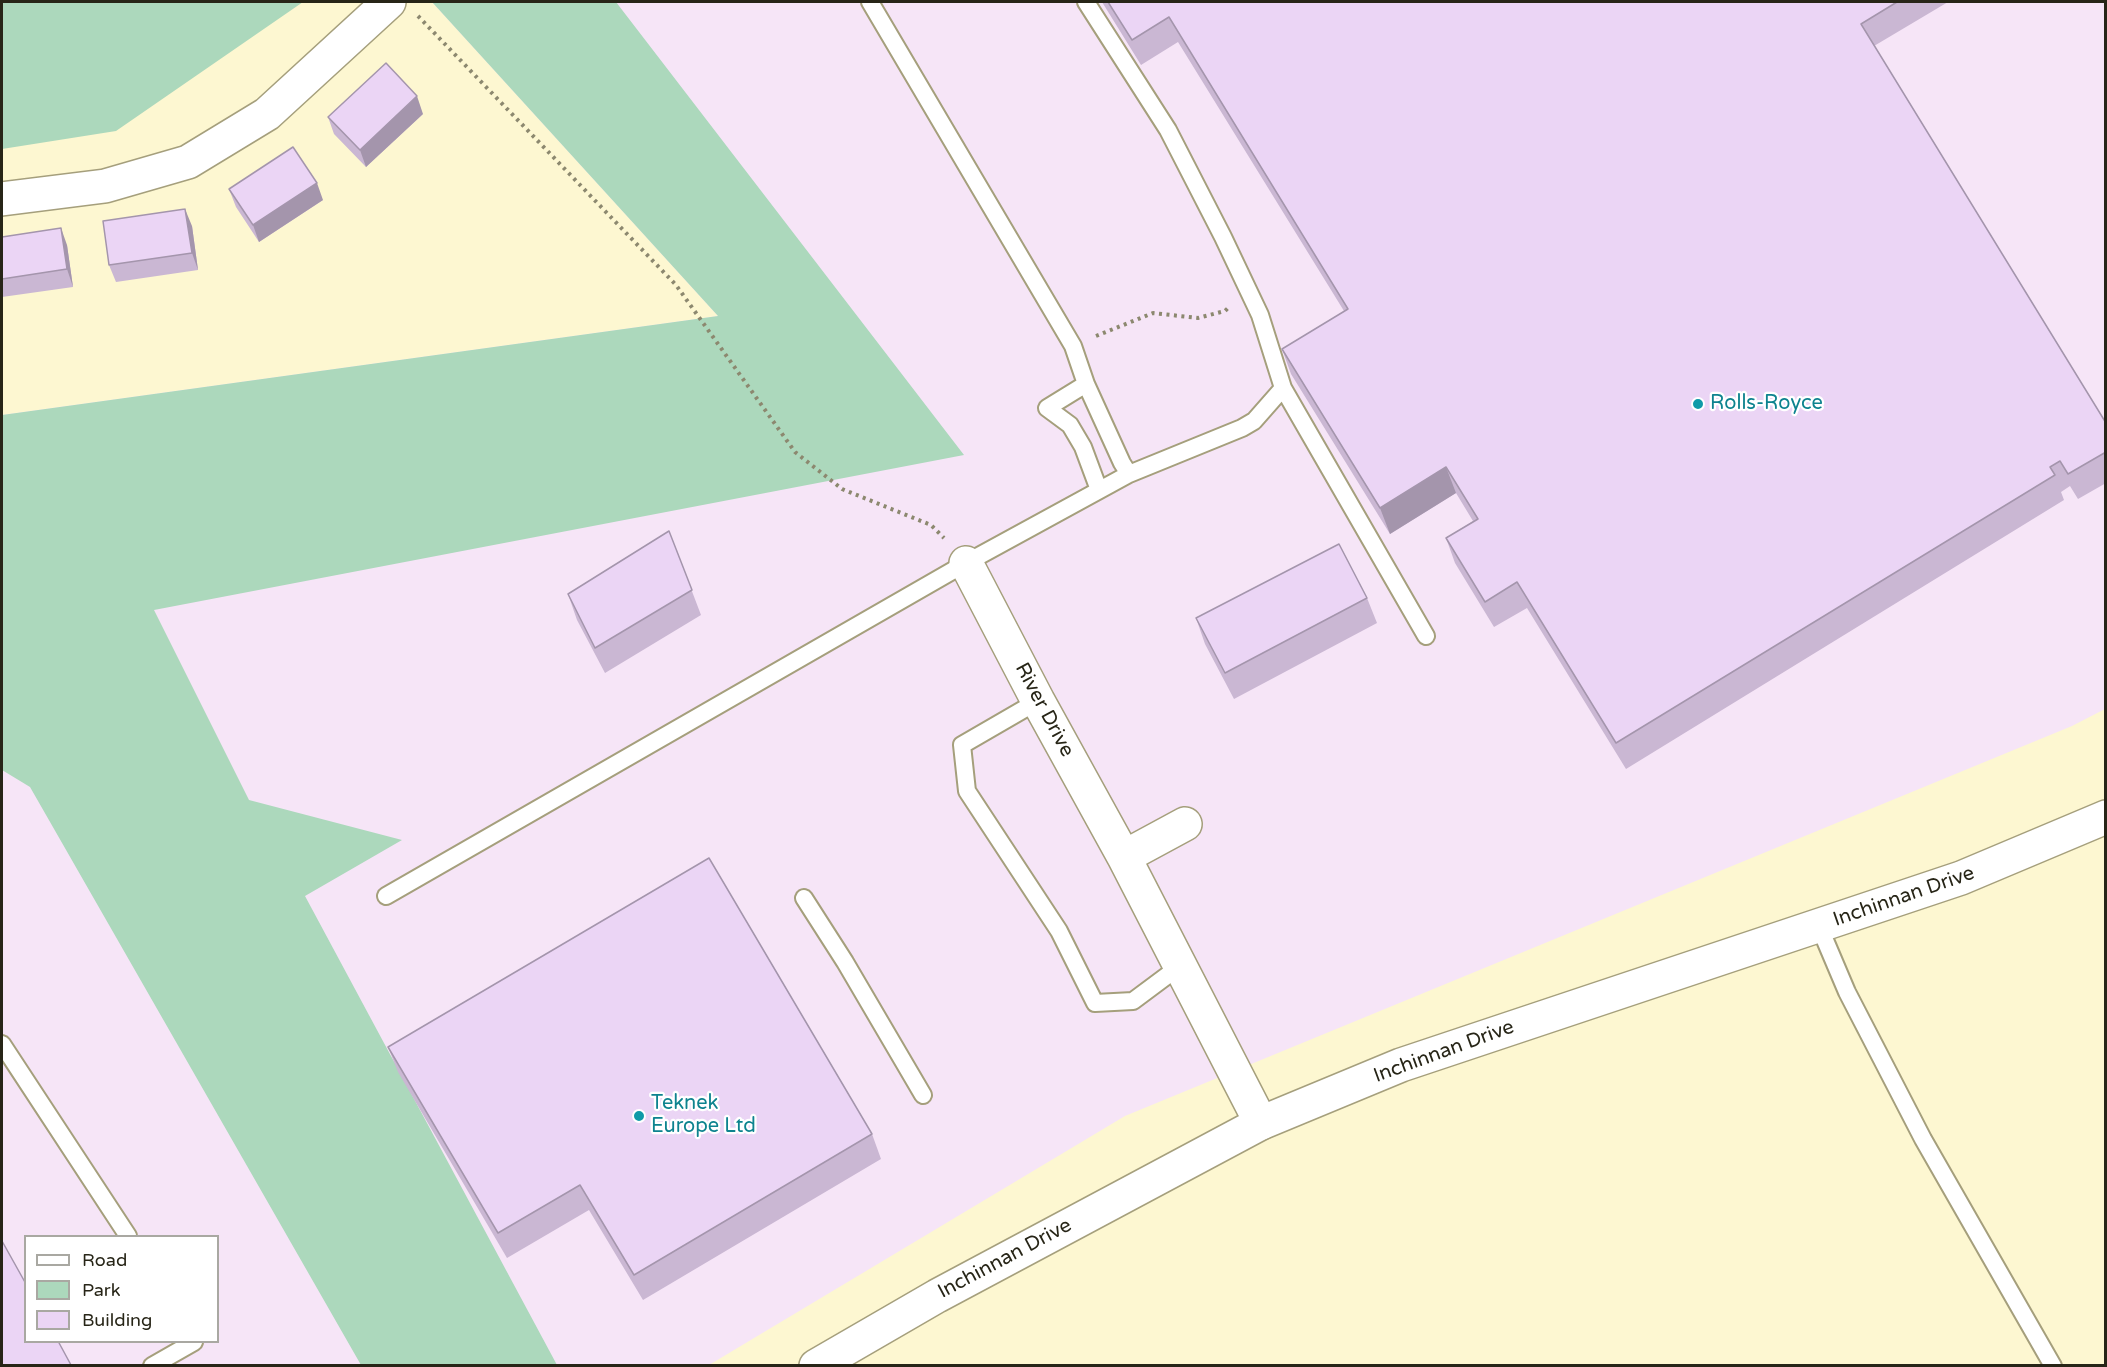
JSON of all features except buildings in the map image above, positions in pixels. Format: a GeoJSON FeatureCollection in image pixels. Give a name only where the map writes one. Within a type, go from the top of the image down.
{"type":"FeatureCollection","features":[{"type":"Feature","properties":{"kind":"street"},"geometry":{"type":"LineString","coordinates":[[2,199],[105,186],[188,162],[267,114],[401,6]]}},
{"type":"Feature","properties":{"kind":"street","name":"River Drive"},"geometry":{"type":"LineString","coordinates":[[966,563],[1038,701],[1124,857],[1261,1123]]}},
{"type":"Feature","properties":{"kind":"street","name":"Inchinnan Drive"},"geometry":{"type":"LineString","coordinates":[[816,1365],[946,1291],[1261,1123],[1401,1065],[1961,878],[2106,817]]}},
{"type":"Feature","properties":{"kind":"street"},"geometry":{"type":"LineString","coordinates":[[1124,857],[1185,824]]}},
{"type":"Feature","properties":{"kind":"lane"},"geometry":{"type":"LineString","coordinates":[[870,2],[1073,346],[1086,384],[1122,464],[1129,474]]}},
{"type":"Feature","properties":{"kind":"lane"},"geometry":{"type":"LineString","coordinates":[[1086,2],[1168,130],[1260,315],[1283,388],[1426,636]]}},
{"type":"Feature","properties":{"kind":"lane"},"geometry":{"type":"LineString","coordinates":[[1086,384],[1047,408],[1070,425],[1083,447],[1099,490]]}},
{"type":"Feature","properties":{"kind":"lane"},"geometry":{"type":"LineString","coordinates":[[386,896],[966,563],[1099,490],[1129,474],[1242,428],[1254,421],[1283,388]]}},
{"type":"Feature","properties":{"kind":"lane"},"geometry":{"type":"LineString","coordinates":[[1038,701],[962,745],[967,791],[1059,931],[1095,1003],[1133,1001],[1180,966]]}},
{"type":"Feature","properties":{"kind":"lane"},"geometry":{"type":"LineString","coordinates":[[804,898],[851,971],[923,1095]]}},
{"type":"Feature","properties":{"kind":"lane"},"geometry":{"type":"LineString","coordinates":[[1819,926],[1847,992],[1923,1139],[2053,1365]]}},
{"type":"Feature","properties":{"kind":"lane"},"geometry":{"type":"LineString","coordinates":[[2,1044],[127,1235]]}},
{"type":"Feature","properties":{"kind":"lane"},"geometry":{"type":"LineString","coordinates":[[152,1365],[190,1343]]}},
{"type":"Feature","properties":{"kind":"path"},"geometry":{"type":"LineString","coordinates":[[401,6],[676,285],[795,452],[842,489],[932,525],[966,563]]}},
{"type":"Feature","properties":{"kind":"path"},"geometry":{"type":"LineString","coordinates":[[1073,346],[1154,313],[1198,318]]}},
{"type":"Feature","properties":{"kind":"shaded area"},"geometry":{"type":"Polygon","coordinates":[[[432,2],[2105,2],[2105,709],[2072,726],[1125,1116],[709,1365],[2,1365],[2,415],[718,316],[432,2]]]}},
{"type":"Feature","properties":{"kind":"green space"},"geometry":{"type":"Polygon","coordinates":[[[2,2],[303,2],[116,131],[2,149],[2,2]]]}},
{"type":"Feature","properties":{"kind":"green space"},"geometry":{"type":"Polygon","coordinates":[[[432,2],[616,2],[964,455],[154,610],[249,800],[402,840],[305,896],[557,1365],[361,1365],[30,787],[2,770],[2,415],[718,316],[432,2]]]}},
{"type":"Feature","properties":{"kind":"place","name":"Rolls-Royce"},"geometry":{"type":"Point","coordinates":[1698,404]}},
{"type":"Feature","properties":{"kind":"place","name":"Teknek Europe Ltd"},"geometry":{"type":"Point","coordinates":[639,1116]}}]}
